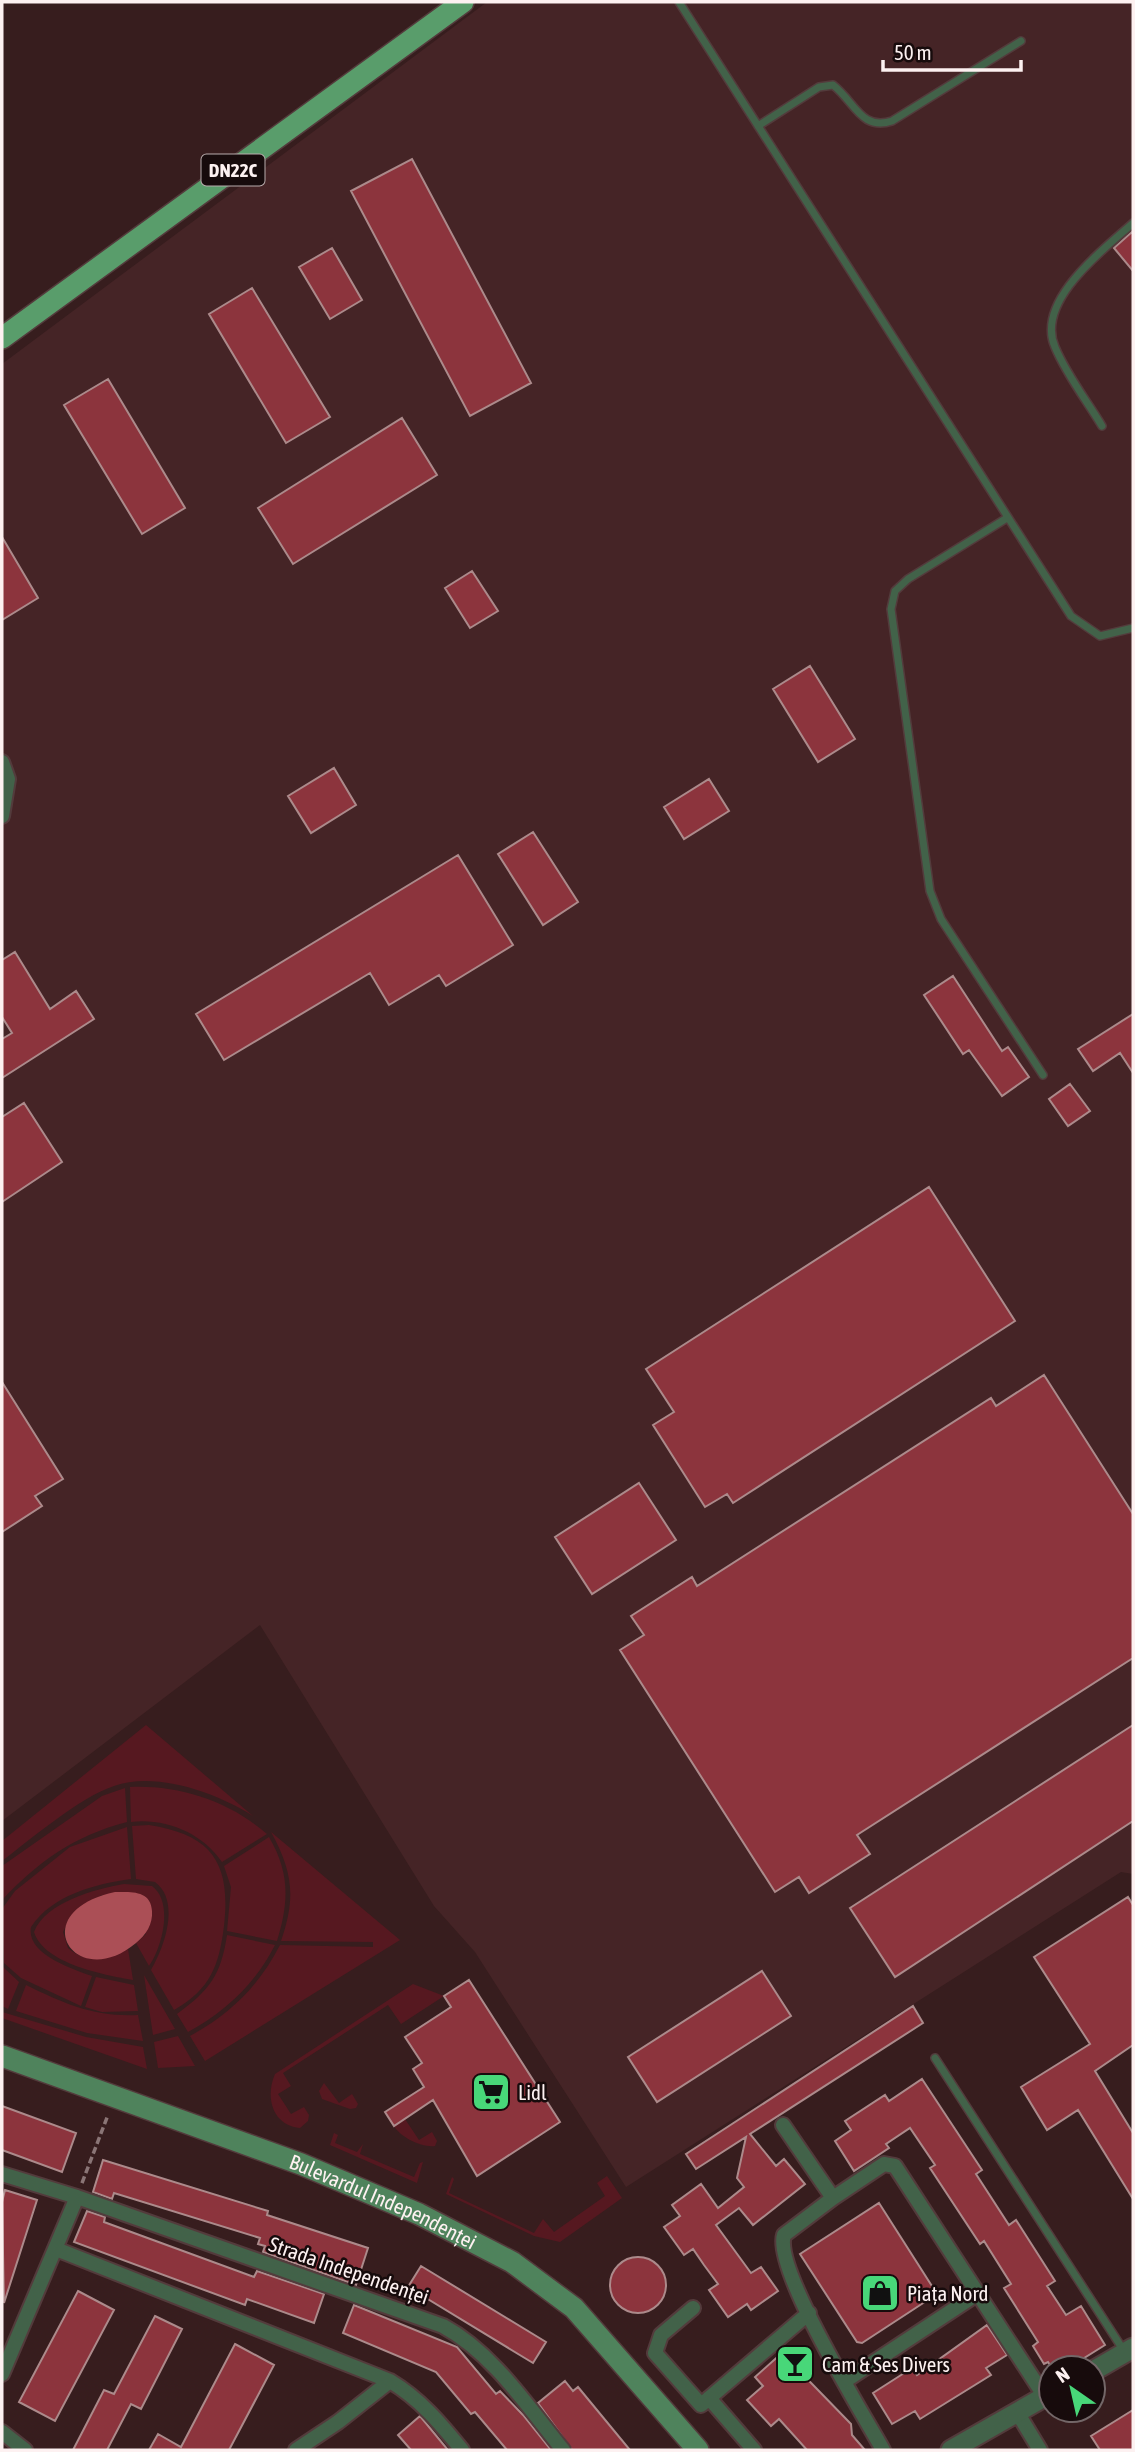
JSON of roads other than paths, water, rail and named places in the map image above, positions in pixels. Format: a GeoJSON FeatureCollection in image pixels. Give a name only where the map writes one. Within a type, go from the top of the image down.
{"type":"FeatureCollection","features":[{"type":"Feature","properties":{"kind":"main road","name":"DN22C"},"geometry":{"type":"LineString","coordinates":[[2,338],[463,2]]}},
{"type":"Feature","properties":{"kind":"main road","name":"Bulevardul Independenței"},"geometry":{"type":"LineString","coordinates":[[2,2056],[250,2144],[386,2199],[512,2262],[574,2308],[698,2450]]}},
{"type":"Feature","properties":{"kind":"street"},"geometry":{"type":"LineString","coordinates":[[2,762],[8,779],[2,816]]}},
{"type":"Feature","properties":{"kind":"street"},"geometry":{"type":"LineString","coordinates":[[783,2126],[832,2198]]}},
{"type":"Feature","properties":{"kind":"street"},"geometry":{"type":"LineString","coordinates":[[883,2450],[808,2313],[785,2258],[782,2242],[789,2228],[884,2164],[895,2166],[977,2294],[1037,2379]]}},
{"type":"Feature","properties":{"kind":"street","name":"Strada Independenței"},"geometry":{"type":"LineString","coordinates":[[2,2174],[77,2197],[443,2326],[466,2342],[500,2374],[563,2450]]}},
{"type":"Feature","properties":{"kind":"street"},"geometry":{"type":"LineString","coordinates":[[2,2374],[77,2197]]}},
{"type":"Feature","properties":{"kind":"street"},"geometry":{"type":"LineString","coordinates":[[56,2249],[390,2381],[412,2394],[430,2411],[462,2450]]}},
{"type":"Feature","properties":{"kind":"street"},"geometry":{"type":"LineString","coordinates":[[845,2381],[977,2294]]}},
{"type":"Feature","properties":{"kind":"street"},"geometry":{"type":"LineString","coordinates":[[693,2308],[661,2335],[655,2353],[701,2406],[808,2313]]}},
{"type":"Feature","properties":{"kind":"street"},"geometry":{"type":"LineString","coordinates":[[1107,2363],[1129,2350]]}},
{"type":"Feature","properties":{"kind":"street"},"geometry":{"type":"LineString","coordinates":[[296,2450],[338,2422],[390,2381]]}},
{"type":"Feature","properties":{"kind":"street"},"geometry":{"type":"LineString","coordinates":[[709,2398],[754,2450]]}},
{"type":"Feature","properties":{"kind":"street"},"geometry":{"type":"LineString","coordinates":[[961,2448],[1037,2401]]}},
{"type":"Feature","properties":{"kind":"street"},"geometry":{"type":"LineString","coordinates":[[1017,2412],[1040,2450]]}},
{"type":"Feature","properties":{"kind":"street"},"geometry":{"type":"LineString","coordinates":[[2,2432],[25,2450]]}},
{"type":"Feature","properties":{"kind":"lane"},"geometry":{"type":"LineString","coordinates":[[679,2],[1071,616],[1100,636],[1133,628]]}},
{"type":"Feature","properties":{"kind":"lane"},"geometry":{"type":"LineString","coordinates":[[758,126],[819,87],[833,85],[866,122],[879,125],[892,121],[1021,41]]}},
{"type":"Feature","properties":{"kind":"lane"},"geometry":{"type":"LineString","coordinates":[[1102,426],[1054,346],[1051,320],[1063,293],[1093,259],[1133,223]]}},
{"type":"Feature","properties":{"kind":"lane"},"geometry":{"type":"LineString","coordinates":[[1007,518],[908,579],[895,591],[891,609],[930,891],[941,919],[1043,1075]]}},
{"type":"Feature","properties":{"kind":"lane"},"geometry":{"type":"LineString","coordinates":[[935,2058],[1129,2350]]}},
{"type":"Feature","properties":{"kind":"place","name":"Lidl"},"geometry":{"type":"Point","coordinates":[491,2092]}},
{"type":"Feature","properties":{"kind":"place","name":"Piața Nord"},"geometry":{"type":"Point","coordinates":[880,2293]}},
{"type":"Feature","properties":{"kind":"place","name":"Cam & Ses Divers"},"geometry":{"type":"Point","coordinates":[795,2364]}}]}
